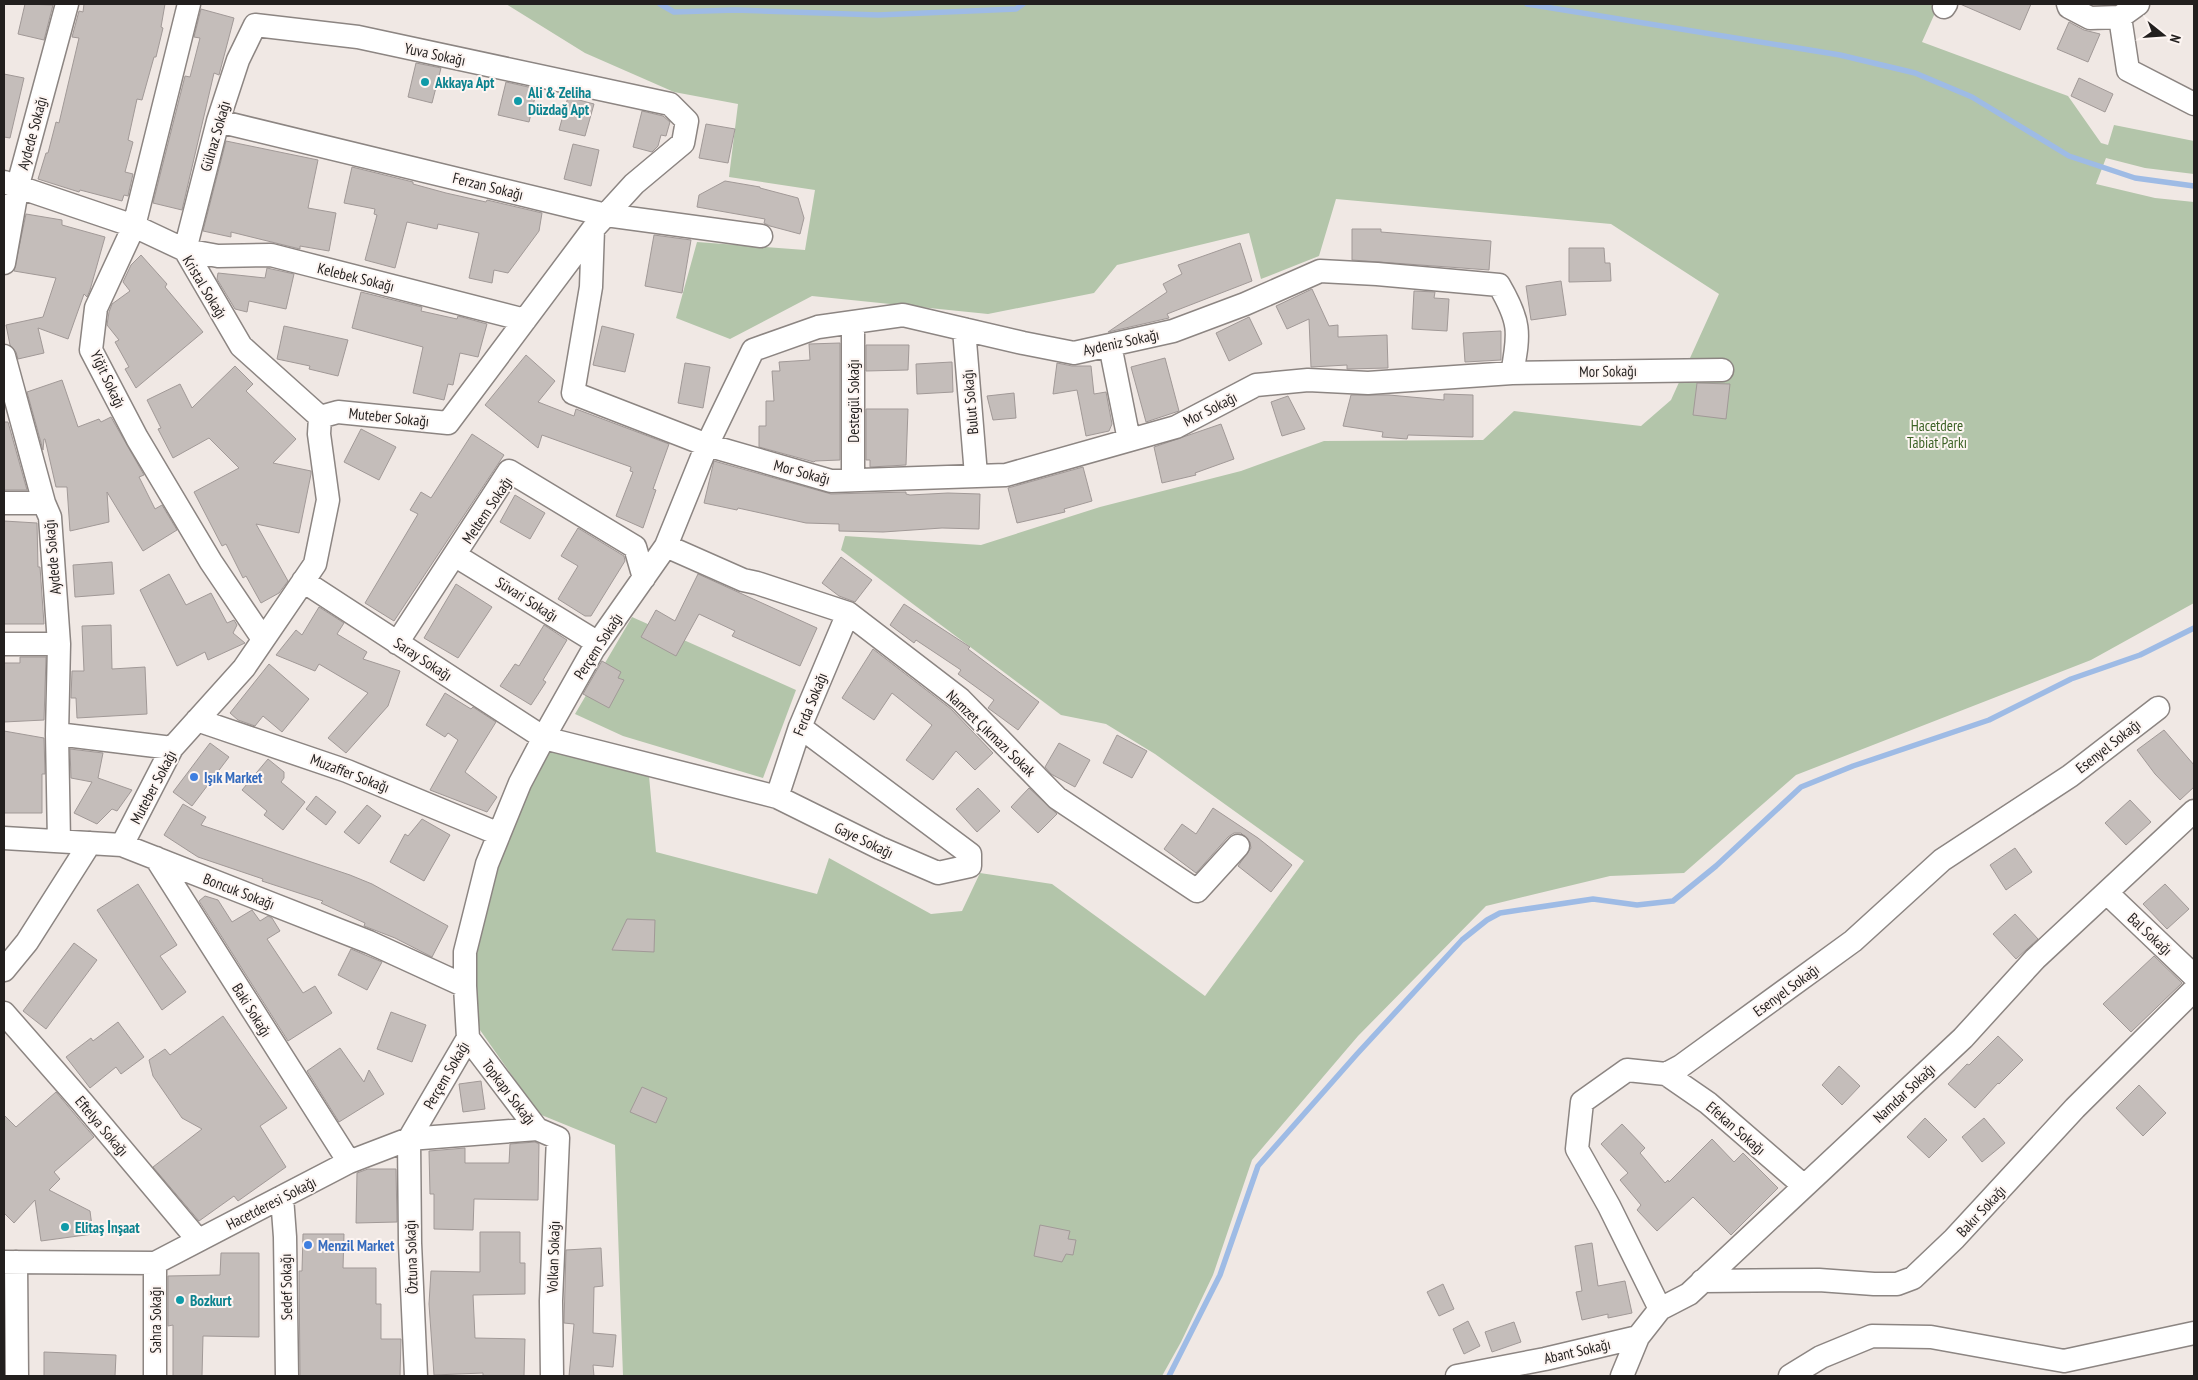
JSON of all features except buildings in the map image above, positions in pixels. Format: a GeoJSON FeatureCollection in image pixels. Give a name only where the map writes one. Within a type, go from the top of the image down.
{"type":"FeatureCollection","features":[{"type":"Feature","properties":{"kind":"street","name":"Aydede Sokağı"},"geometry":{"type":"LineString","coordinates":[[4,263],[11,184],[67,4]]}},
{"type":"Feature","properties":{"kind":"street","name":"Yiğit Sokağı"},"geometry":{"type":"LineString","coordinates":[[189,4],[134,226],[96,308],[91,350],[137,438],[211,562],[263,639]]}},
{"type":"Feature","properties":{"kind":"street"},"geometry":{"type":"LineString","coordinates":[[2068,5],[2090,18],[2120,17],[2138,4]]}},
{"type":"Feature","properties":{"kind":"street"},"geometry":{"type":"LineString","coordinates":[[2120,17],[2128,70],[2194,104]]}},
{"type":"Feature","properties":{"kind":"street","name":"Gülnaz Sokağı"},"geometry":{"type":"LineString","coordinates":[[185,250],[218,121],[238,60],[255,25]]}},
{"type":"Feature","properties":{"kind":"street","name":"Yuva Sokağı"},"geometry":{"type":"LineString","coordinates":[[255,25],[358,37],[670,104],[687,121],[683,143],[634,184],[599,222]]}},
{"type":"Feature","properties":{"kind":"street","name":"Ferzan Sokağı"},"geometry":{"type":"LineString","coordinates":[[218,121],[599,222],[761,236]]}},
{"type":"Feature","properties":{"kind":"street","name":"Kristal Sokağı"},"geometry":{"type":"LineString","coordinates":[[11,184],[134,226],[185,250],[241,346],[320,417]]}},
{"type":"Feature","properties":{"kind":"street"},"geometry":{"type":"LineString","coordinates":[[599,222],[591,287],[573,393],[707,445]]}},
{"type":"Feature","properties":{"kind":"street","name":"Muteber Sokağı"},"geometry":{"type":"LineString","coordinates":[[122,845],[172,748],[244,668],[315,564],[328,500],[319,434],[320,417],[338,412],[448,423],[599,222]]}},
{"type":"Feature","properties":{"kind":"street","name":"Kelebek Sokağı"},"geometry":{"type":"LineString","coordinates":[[185,250],[218,256],[271,255],[525,320]]}},
{"type":"Feature","properties":{"kind":"street","name":"Aydeniz Sokağı"},"geometry":{"type":"LineString","coordinates":[[707,445],[753,350],[818,328],[903,315],[1074,353],[1173,331],[1245,304],[1320,271],[1499,284],[1513,309],[1518,340],[1512,373]]}},
{"type":"Feature","properties":{"kind":"street","name":"Destegül Sokağı"},"geometry":{"type":"LineString","coordinates":[[853,322],[853,480]]}},
{"type":"Feature","properties":{"kind":"street","name":"Bulut Sokağı"},"geometry":{"type":"LineString","coordinates":[[964,329],[976,475]]}},
{"type":"Feature","properties":{"kind":"street"},"geometry":{"type":"LineString","coordinates":[[1110,345],[1129,440]]}},
{"type":"Feature","properties":{"kind":"street","name":"Aydede Sokağı"},"geometry":{"type":"LineString","coordinates":[[4,356],[44,503],[50,517],[59,644],[57,734],[59,841]]}},
{"type":"Feature","properties":{"kind":"street","name":"Mor Sokağı"},"geometry":{"type":"LineString","coordinates":[[707,445],[831,481],[1006,475],[1176,427],[1256,385],[1308,380],[1368,383],[1512,373],[1722,370]]}},
{"type":"Feature","properties":{"kind":"street","name":"Perçem Sokağı"},"geometry":{"type":"LineString","coordinates":[[409,1138],[468,1038],[465,986],[466,952],[487,864],[520,783],[598,643],[666,546],[707,445]]}},
{"type":"Feature","properties":{"kind":"street","name":"Meltem Sokağı"},"geometry":{"type":"LineString","coordinates":[[398,642],[510,471],[635,547],[644,578]]}},
{"type":"Feature","properties":{"kind":"street"},"geometry":{"type":"LineString","coordinates":[[4,503],[44,503]]}},
{"type":"Feature","properties":{"kind":"street","name":"Namzet Çıkmazı Sokak"},"geometry":{"type":"LineString","coordinates":[[666,546],[742,580],[757,583],[848,613],[960,699],[1057,798],[1197,891],[1238,846]]}},
{"type":"Feature","properties":{"kind":"street","name":"Süvari Sokağı"},"geometry":{"type":"LineString","coordinates":[[456,556],[598,643]]}},
{"type":"Feature","properties":{"kind":"street","name":"Saray Sokağı"},"geometry":{"type":"LineString","coordinates":[[303,581],[544,738]]}},
{"type":"Feature","properties":{"kind":"street","name":"Ferda Sokağı"},"geometry":{"type":"LineString","coordinates":[[777,797],[800,727],[848,613]]}},
{"type":"Feature","properties":{"kind":"street"},"geometry":{"type":"LineString","coordinates":[[4,644],[59,644]]}},
{"type":"Feature","properties":{"kind":"street","name":"Esenyel Sokağı"},"geometry":{"type":"LineString","coordinates":[[1666,1074],[1681,1066],[1853,941],[1942,860],[2070,776],[2158,708]]}},
{"type":"Feature","properties":{"kind":"street","name":"Muzaffer Sokağı"},"geometry":{"type":"LineString","coordinates":[[197,720],[348,771],[500,834]]}},
{"type":"Feature","properties":{"kind":"street","name":"Gaye Sokağı"},"geometry":{"type":"LineString","coordinates":[[544,738],[777,797],[880,848],[938,873],[970,866],[970,854],[800,727]]}},
{"type":"Feature","properties":{"kind":"street"},"geometry":{"type":"LineString","coordinates":[[57,734],[172,748]]}},
{"type":"Feature","properties":{"kind":"street","name":"Namdar Sokağı"},"geometry":{"type":"LineString","coordinates":[[1622,1376],[1638,1337],[1660,1309],[1689,1294],[1963,1038],[2035,959],[2194,811]]}},
{"type":"Feature","properties":{"kind":"street","name":"Boncuk Sokağı"},"geometry":{"type":"LineString","coordinates":[[4,838],[122,845],[369,942],[465,986]]}},
{"type":"Feature","properties":{"kind":"street"},"geometry":{"type":"LineString","coordinates":[[4,970],[27,942],[90,843]]}},
{"type":"Feature","properties":{"kind":"street","name":"Baki Sokağı"},"geometry":{"type":"LineString","coordinates":[[156,858],[349,1162]]}},
{"type":"Feature","properties":{"kind":"street","name":"Bal Sokağı"},"geometry":{"type":"LineString","coordinates":[[2107,892],[2194,976]]}},
{"type":"Feature","properties":{"kind":"street","name":"Bakır Sokağı"},"geometry":{"type":"LineString","coordinates":[[1702,1281],[1819,1280],[1897,1284],[1913,1278],[1954,1239],[2075,1108],[2194,990]]}},
{"type":"Feature","properties":{"kind":"street","name":"Eftelya Sokağı"},"geometry":{"type":"LineString","coordinates":[[4,1013],[198,1240]]}},
{"type":"Feature","properties":{"kind":"street","name":"Topkapı Sokağı"},"geometry":{"type":"LineString","coordinates":[[468,1038],[547,1133]]}},
{"type":"Feature","properties":{"kind":"street"},"geometry":{"type":"LineString","coordinates":[[1660,1309],[1609,1206],[1577,1149],[1582,1102],[1627,1070],[1666,1074]]}},
{"type":"Feature","properties":{"kind":"street","name":"Efekan Sokağı"},"geometry":{"type":"LineString","coordinates":[[1666,1074],[1708,1103],[1804,1186]]}},
{"type":"Feature","properties":{"kind":"street","name":"Hacetderesi Sokağı"},"geometry":{"type":"LineString","coordinates":[[10,1262],[155,1263],[349,1162],[409,1138],[547,1133]]}},
{"type":"Feature","properties":{"kind":"street","name":"Volkan Sokağı"},"geometry":{"type":"LineString","coordinates":[[547,1133],[552,1376]]}},
{"type":"Feature","properties":{"kind":"street","name":"Öztuna Sokağı"},"geometry":{"type":"LineString","coordinates":[[409,1138],[410,1242],[416,1376]]}},
{"type":"Feature","properties":{"kind":"street","name":"Sedef Sokağı"},"geometry":{"type":"LineString","coordinates":[[282,1197],[285,1237],[287,1376]]}},
{"type":"Feature","properties":{"kind":"street"},"geometry":{"type":"LineString","coordinates":[[10,1262],[17,1376]]}},
{"type":"Feature","properties":{"kind":"street","name":"Sahra Sokağı"},"geometry":{"type":"LineString","coordinates":[[155,1263],[155,1376]]}},
{"type":"Feature","properties":{"kind":"street"},"geometry":{"type":"LineString","coordinates":[[1790,1376],[1820,1358],[1872,1336],[1931,1338],[2064,1361],[2194,1333]]}},
{"type":"Feature","properties":{"kind":"street","name":"Abant Sokağı"},"geometry":{"type":"LineString","coordinates":[[1457,1376],[1545,1359],[1638,1337]]}},
{"type":"Feature","properties":{"kind":"green space","name":"Hacetdere Tabiat Parkı"},"geometry":{"type":"Polygon","coordinates":[[[506,4],[1939,4],[1922,42],[2068,96],[2101,143],[2108,145],[2114,125],[2194,141],[2194,174],[2145,168],[2106,158],[2096,184],[2155,198],[2194,202],[2194,603],[2091,660],[1796,775],[1684,873],[1610,876],[1486,906],[1358,1036],[1252,1160],[1213,1275],[1181,1342],[1162,1376],[623,1376],[615,1145],[539,1114],[480,1030],[471,986],[494,862],[545,750],[649,776],[656,852],[817,894],[829,858],[931,914],[962,911],[980,873],[1052,884],[1205,996],[1304,861],[1155,754],[1106,724],[1061,715],[841,550],[845,536],[981,545],[1100,507],[1241,471],[1324,441],[1483,440],[1514,411],[1641,426],[1671,400],[1719,294],[1611,224],[1336,199],[1319,256],[1261,279],[1249,233],[1117,265],[1094,293],[988,314],[812,296],[730,339],[676,318],[697,242],[805,250],[815,190],[729,177],[738,104],[674,92],[585,53],[506,4]]]}},
{"type":"Feature","properties":{"kind":"green space"},"geometry":{"type":"Polygon","coordinates":[[[632,617],[796,690],[763,778],[623,736],[575,714],[632,617]]]}},
{"type":"Feature","properties":{"kind":"waterway"},"geometry":{"type":"LineString","coordinates":[[660,4],[674,12],[735,10],[878,15],[1016,9],[1023,4]]}},
{"type":"Feature","properties":{"kind":"waterway"},"geometry":{"type":"LineString","coordinates":[[1527,4],[1840,55],[1915,73],[1972,97],[2069,156],[2135,178],[2194,186]]}},
{"type":"Feature","properties":{"kind":"waterway"},"geometry":{"type":"LineString","coordinates":[[1169,1376],[1220,1275],[1258,1166],[1357,1054],[1462,940],[1487,920],[1500,913],[1593,899],[1637,905],[1673,901],[1716,866],[1801,787],[1853,766],[1989,720],[2071,679],[2140,655],[2194,628]]}},
{"type":"Feature","properties":{"kind":"place","name":"Akkaya Apt"},"geometry":{"type":"Point","coordinates":[425,82]}},
{"type":"Feature","properties":{"kind":"place","name":"Ali & Zeliha Düzdağ Apt"},"geometry":{"type":"Point","coordinates":[518,101]}},
{"type":"Feature","properties":{"kind":"place","name":"Işık Market"},"geometry":{"type":"Point","coordinates":[194,777]}},
{"type":"Feature","properties":{"kind":"place","name":"Elitaş İnşaat"},"geometry":{"type":"Point","coordinates":[65,1227]}},
{"type":"Feature","properties":{"kind":"place","name":"Menzil Market"},"geometry":{"type":"Point","coordinates":[308,1245]}},
{"type":"Feature","properties":{"kind":"place","name":"Bozkurt"},"geometry":{"type":"Point","coordinates":[180,1300]}}]}
